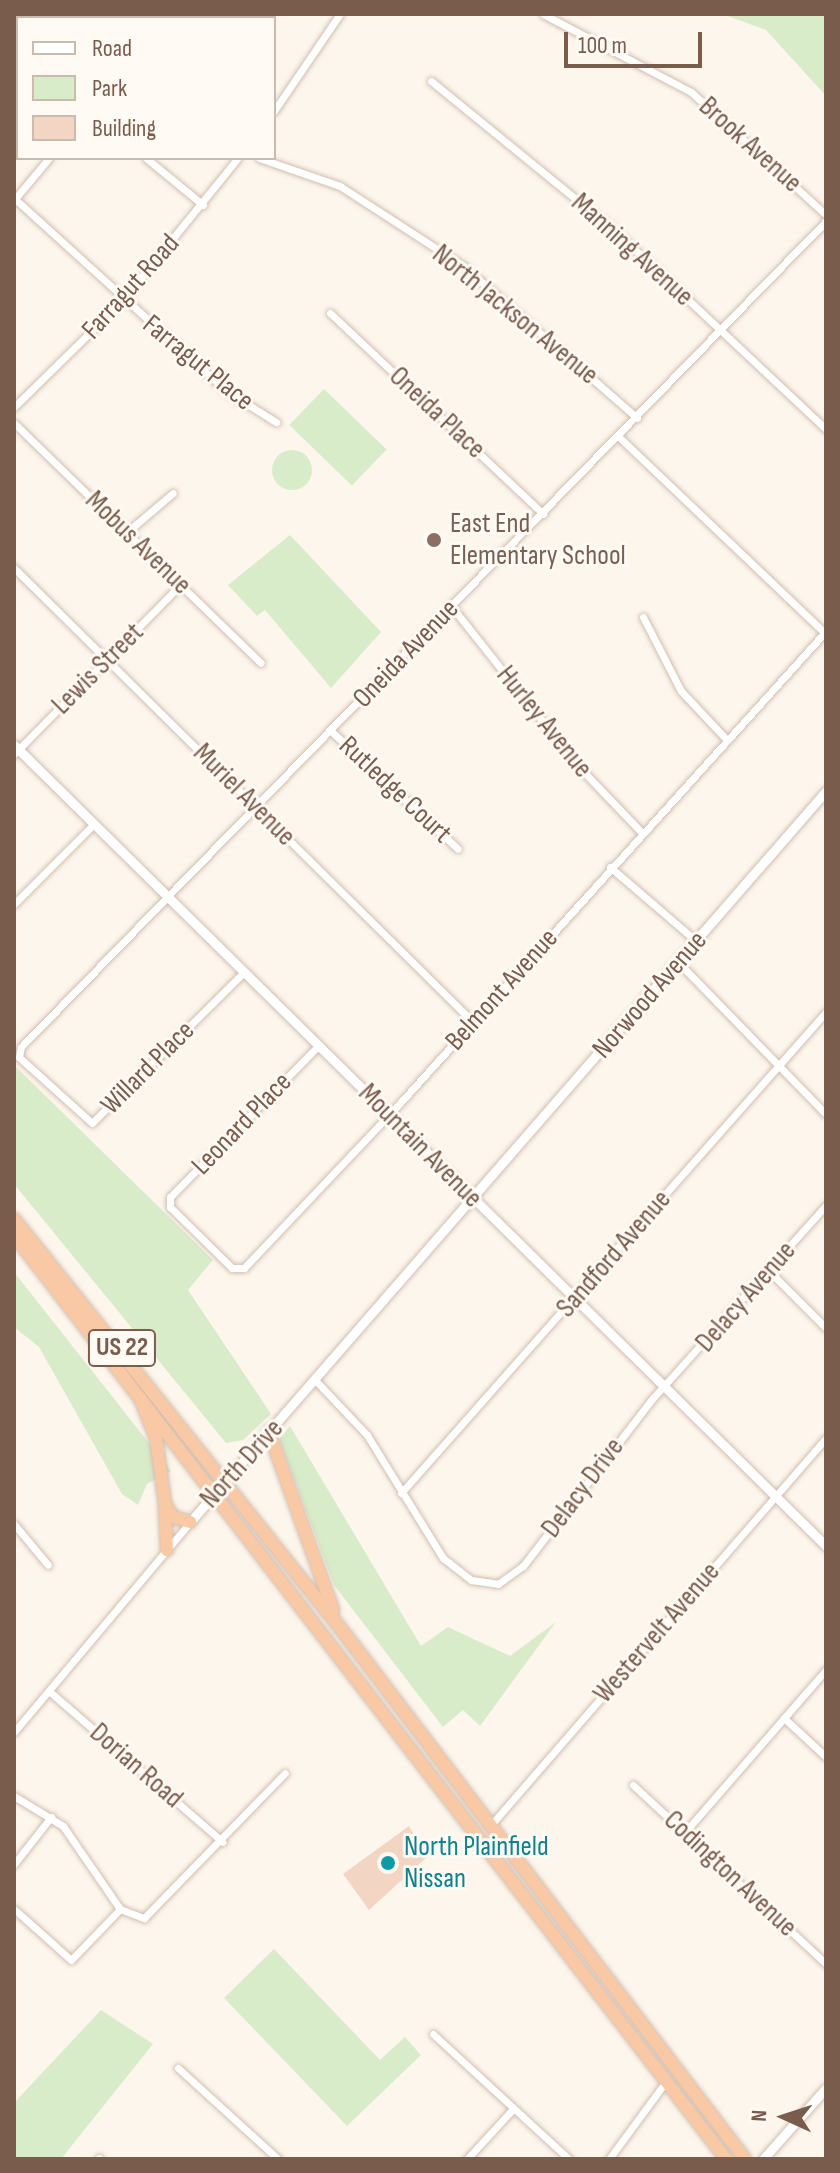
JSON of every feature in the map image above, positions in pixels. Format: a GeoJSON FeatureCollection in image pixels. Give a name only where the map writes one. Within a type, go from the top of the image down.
{"type":"FeatureCollection","features":[{"type":"Feature","properties":{"kind":"highway","name":"US 22"},"geometry":{"type":"LineString","coordinates":[[14,1219],[226,1480],[745,2159]]}},
{"type":"Feature","properties":{"kind":"highway","name":"US 22"},"geometry":{"type":"LineString","coordinates":[[14,1235],[217,1491],[726,2159]]}},
{"type":"Feature","properties":{"kind":"highway"},"geometry":{"type":"LineString","coordinates":[[132,1381],[156,1438],[165,1504],[167,1550]]}},
{"type":"Feature","properties":{"kind":"highway"},"geometry":{"type":"LineString","coordinates":[[269,1432],[338,1625]]}},
{"type":"Feature","properties":{"kind":"highway"},"geometry":{"type":"LineString","coordinates":[[165,1504],[173,1517],[190,1522]]}},
{"type":"Feature","properties":{"kind":"street"},"geometry":{"type":"LineString","coordinates":[[276,108],[340,14]]}},
{"type":"Feature","properties":{"kind":"street","name":"Brook Avenue"},"geometry":{"type":"LineString","coordinates":[[543,14],[558,18],[691,92],[826,218]]}},
{"type":"Feature","properties":{"kind":"street","name":"Manning Avenue"},"geometry":{"type":"LineString","coordinates":[[431,81],[615,231],[826,429]]}},
{"type":"Feature","properties":{"kind":"street"},"geometry":{"type":"LineString","coordinates":[[14,200],[47,160]]}},
{"type":"Feature","properties":{"kind":"street"},"geometry":{"type":"LineString","coordinates":[[148,160],[203,205]]}},
{"type":"Feature","properties":{"kind":"street","name":"Farragut Road"},"geometry":{"type":"LineString","coordinates":[[14,407],[122,301],[237,160]]}},
{"type":"Feature","properties":{"kind":"street","name":"North Jackson Avenue"},"geometry":{"type":"LineString","coordinates":[[265,160],[340,186],[463,266],[637,418]]}},
{"type":"Feature","properties":{"kind":"street","name":"Farragut Place"},"geometry":{"type":"LineString","coordinates":[[14,200],[122,301],[276,422]]}},
{"type":"Feature","properties":{"kind":"street","name":"Oneida Avenue"},"geometry":{"type":"LineString","coordinates":[[19,1052],[619,437],[826,218]]}},
{"type":"Feature","properties":{"kind":"street","name":"Oneida Place"},"geometry":{"type":"LineString","coordinates":[[330,313],[543,514]]}},
{"type":"Feature","properties":{"kind":"street","name":"Mobus Avenue"},"geometry":{"type":"LineString","coordinates":[[14,423],[261,663]]}},
{"type":"Feature","properties":{"kind":"street"},"geometry":{"type":"LineString","coordinates":[[619,437],[825,632]]}},
{"type":"Feature","properties":{"kind":"street"},"geometry":{"type":"LineString","coordinates":[[127,532],[173,493]]}},
{"type":"Feature","properties":{"kind":"street","name":"Muriel Avenue"},"geometry":{"type":"LineString","coordinates":[[14,568],[473,1022]]}},
{"type":"Feature","properties":{"kind":"street","name":"Lewis Street"},"geometry":{"type":"LineString","coordinates":[[15,749],[108,660],[181,584]]}},
{"type":"Feature","properties":{"kind":"street","name":"Hurley Avenue"},"geometry":{"type":"LineString","coordinates":[[452,607],[579,767],[642,833]]}},
{"type":"Feature","properties":{"kind":"street"},"geometry":{"type":"LineString","coordinates":[[643,617],[681,691],[727,740]]}},
{"type":"Feature","properties":{"kind":"street","name":"Belmont Avenue"},"geometry":{"type":"LineString","coordinates":[[168,1203],[227,1265],[244,1268],[473,1022],[825,632]]}},
{"type":"Feature","properties":{"kind":"street","name":"Rutledge Court"},"geometry":{"type":"LineString","coordinates":[[331,731],[458,849]]}},
{"type":"Feature","properties":{"kind":"street","name":"Mountain Avenue"},"geometry":{"type":"LineString","coordinates":[[15,749],[826,1546]]}},
{"type":"Feature","properties":{"kind":"street","name":"Norwood Avenue"},"geometry":{"type":"LineString","coordinates":[[474,1200],[826,791]]}},
{"type":"Feature","properties":{"kind":"street"},"geometry":{"type":"LineString","coordinates":[[14,904],[94,824]]}},
{"type":"Feature","properties":{"kind":"street"},"geometry":{"type":"LineString","coordinates":[[610,867],[696,941]]}},
{"type":"Feature","properties":{"kind":"street"},"geometry":{"type":"LineString","coordinates":[[678,962],[826,1114]]}},
{"type":"Feature","properties":{"kind":"street","name":"Willard Place"},"geometry":{"type":"LineString","coordinates":[[19,1052],[81,1120],[92,1123],[244,972]]}},
{"type":"Feature","properties":{"kind":"street","name":"Sandford Avenue"},"geometry":{"type":"LineString","coordinates":[[401,1493],[826,1012]]}},
{"type":"Feature","properties":{"kind":"street","name":"Leonard Place"},"geometry":{"type":"LineString","coordinates":[[168,1203],[318,1046]]}},
{"type":"Feature","properties":{"kind":"street","name":"North Drive"},"geometry":{"type":"LineString","coordinates":[[14,1732],[226,1480],[474,1200]]}},
{"type":"Feature","properties":{"kind":"street","name":"Delacy Avenue"},"geometry":{"type":"LineString","coordinates":[[665,1388],[826,1205]]}},
{"type":"Feature","properties":{"kind":"street"},"geometry":{"type":"LineString","coordinates":[[769,1271],[826,1328]]}},
{"type":"Feature","properties":{"kind":"street"},"geometry":{"type":"LineString","coordinates":[[316,1381],[356,1421],[401,1493]]}},
{"type":"Feature","properties":{"kind":"street","name":"Delacy Drive"},"geometry":{"type":"LineString","coordinates":[[401,1493],[453,1568],[484,1585],[498,1584],[528,1560],[665,1388]]}},
{"type":"Feature","properties":{"kind":"street","name":"Westervelt Avenue"},"geometry":{"type":"LineString","coordinates":[[489,1827],[826,1438]]}},
{"type":"Feature","properties":{"kind":"street"},"geometry":{"type":"LineString","coordinates":[[14,1524],[48,1565]]}},
{"type":"Feature","properties":{"kind":"street"},"geometry":{"type":"LineString","coordinates":[[685,1832],[826,1670]]}},
{"type":"Feature","properties":{"kind":"street","name":"Dorian Road"},"geometry":{"type":"LineString","coordinates":[[49,1691],[223,1842]]}},
{"type":"Feature","properties":{"kind":"street"},"geometry":{"type":"LineString","coordinates":[[784,1718],[826,1757]]}},
{"type":"Feature","properties":{"kind":"street"},"geometry":{"type":"LineString","coordinates":[[14,1796],[51,1817],[74,1838],[120,1909],[136,1918],[154,1914],[285,1773]]}},
{"type":"Feature","properties":{"kind":"street","name":"Codington Avenue"},"geometry":{"type":"LineString","coordinates":[[633,1785],[826,1964]]}},
{"type":"Feature","properties":{"kind":"street"},"geometry":{"type":"LineString","coordinates":[[14,1864],[51,1817]]}},
{"type":"Feature","properties":{"kind":"street"},"geometry":{"type":"LineString","coordinates":[[14,1909],[71,1960],[120,1909]]}},
{"type":"Feature","properties":{"kind":"street"},"geometry":{"type":"LineString","coordinates":[[433,2034],[569,2159]]}},
{"type":"Feature","properties":{"kind":"street"},"geometry":{"type":"LineString","coordinates":[[178,2068],[278,2159]]}},
{"type":"Feature","properties":{"kind":"street"},"geometry":{"type":"LineString","coordinates":[[609,2159],[667,2080]]}},
{"type":"Feature","properties":{"kind":"street"},"geometry":{"type":"LineString","coordinates":[[763,2159],[826,2088]]}},
{"type":"Feature","properties":{"kind":"street"},"geometry":{"type":"LineString","coordinates":[[467,2159],[513,2109]]}},
{"type":"Feature","properties":{"kind":"green space"},"geometry":{"type":"Polygon","coordinates":[[[722,14],[826,14],[826,96],[766,30],[722,14]]]}},
{"type":"Feature","properties":{"kind":"green space"},"geometry":{"type":"Polygon","coordinates":[[[324,389],[387,449],[352,485],[289,425],[324,389]]]}},
{"type":"Feature","properties":{"kind":"green space"},"geometry":{"type":"Polygon","coordinates":[[[292,450],[306,456],[312,470],[306,484],[292,490],[278,484],[272,470],[278,456],[292,450]]]}},
{"type":"Feature","properties":{"kind":"green space"},"geometry":{"type":"Polygon","coordinates":[[[290,535],[381,632],[331,688],[265,610],[257,616],[228,585],[290,535]]]}},
{"type":"Feature","properties":{"kind":"green space"},"geometry":{"type":"Polygon","coordinates":[[[14,1065],[213,1260],[188,1290],[271,1414],[243,1440],[226,1443],[14,1184],[14,1065]]]}},
{"type":"Feature","properties":{"kind":"green space"},"geometry":{"type":"Polygon","coordinates":[[[14,1272],[171,1471],[147,1484],[138,1505],[122,1494],[39,1347],[14,1327],[14,1272]]]}},
{"type":"Feature","properties":{"kind":"green space"},"geometry":{"type":"Polygon","coordinates":[[[290,1426],[421,1646],[448,1627],[510,1656],[556,1622],[480,1726],[463,1710],[443,1727],[334,1585],[279,1439],[290,1426]]]}},
{"type":"Feature","properties":{"kind":"green space"},"geometry":{"type":"Polygon","coordinates":[[[274,1949],[380,2060],[405,2037],[421,2055],[347,2126],[224,1998],[274,1949]]]}},
{"type":"Feature","properties":{"kind":"green space"},"geometry":{"type":"Polygon","coordinates":[[[101,2010],[153,2044],[61,2159],[14,2159],[14,2103],[101,2010]]]}},
{"type":"Feature","properties":{"kind":"building","name":"North Plainfield Nissan"},"geometry":{"type":"Polygon","coordinates":[[[409,1826],[427,1857],[369,1910],[343,1874],[409,1826]]]}},
{"type":"Feature","properties":{"kind":"place","name":"East End Elementary School"},"geometry":{"type":"Point","coordinates":[434,540]}},
{"type":"Feature","properties":{"kind":"place","name":"North Plainfield Nissan"},"geometry":{"type":"Point","coordinates":[388,1863]}}]}
